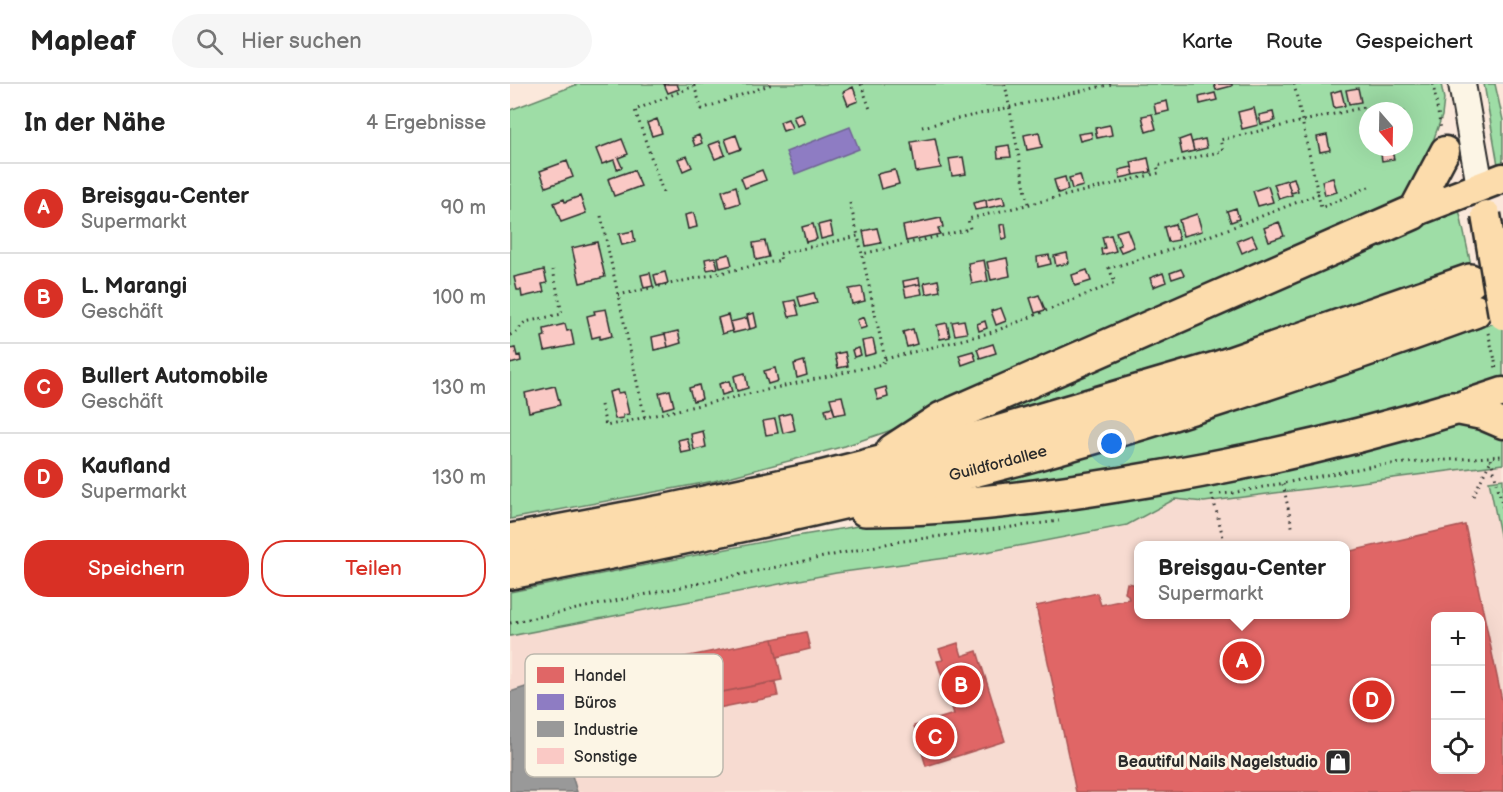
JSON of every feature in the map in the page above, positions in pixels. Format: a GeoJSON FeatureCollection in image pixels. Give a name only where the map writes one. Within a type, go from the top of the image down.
{"type":"FeatureCollection","features":[{"type":"Feature","properties":{"kind":"highway"},"geometry":{"type":"LineString","coordinates":[[872,465],[942,419],[1412,213]]}},
{"type":"Feature","properties":{"kind":"highway","name":"Guildfordallee"},"geometry":{"type":"LineString","coordinates":[[510,541],[668,511],[872,465],[984,436],[1219,368],[1482,302]]}},
{"type":"Feature","properties":{"kind":"highway","name":"Guildfordallee"},"geometry":{"type":"LineString","coordinates":[[510,572],[683,538],[818,508],[1030,455],[1332,362],[1482,302]]}},
{"type":"Feature","properties":{"kind":"highway"},"geometry":{"type":"LineString","coordinates":[[818,508],[917,509],[1062,494],[1180,475],[1291,451],[1452,409]]}},
{"type":"Feature","properties":{"kind":"main road"},"geometry":{"type":"LineString","coordinates":[[1412,213],[1445,151]]}},
{"type":"Feature","properties":{"kind":"main road"},"geometry":{"type":"LineString","coordinates":[[1412,213],[1492,182]]}},
{"type":"Feature","properties":{"kind":"main road"},"geometry":{"type":"LineString","coordinates":[[1482,302],[1486,215],[1492,182]]}},
{"type":"Feature","properties":{"kind":"main road"},"geometry":{"type":"LineString","coordinates":[[1452,409],[1503,392]]}},
{"type":"Feature","properties":{"kind":"main road"},"geometry":{"type":"LineString","coordinates":[[1452,409],[1482,415],[1503,424]]}},
{"type":"Feature","properties":{"kind":"street"},"geometry":{"type":"LineString","coordinates":[[1462,84],[1466,113],[1492,182]]}},
{"type":"Feature","properties":{"kind":"street"},"geometry":{"type":"LineString","coordinates":[[1445,151],[1466,113]]}},
{"type":"Feature","properties":{"kind":"path"},"geometry":{"type":"LineString","coordinates":[[663,192],[635,110],[694,86],[702,109],[772,84]]}},
{"type":"Feature","properties":{"kind":"path"},"geometry":{"type":"LineString","coordinates":[[861,84],[870,109]]}},
{"type":"Feature","properties":{"kind":"path"},"geometry":{"type":"LineString","coordinates":[[1005,84],[1028,204]]}},
{"type":"Feature","properties":{"kind":"path"},"geometry":{"type":"LineString","coordinates":[[921,127],[1112,84]]}},
{"type":"Feature","properties":{"kind":"path"},"geometry":{"type":"LineString","coordinates":[[1294,84],[1321,208],[1371,186]]}},
{"type":"Feature","properties":{"kind":"path"},"geometry":{"type":"LineString","coordinates":[[862,254],[970,229],[968,219],[1159,173],[1157,166],[1222,151],[1220,140],[1359,108]]}},
{"type":"Feature","properties":{"kind":"path"},"geometry":{"type":"LineString","coordinates":[[885,358],[993,332],[1115,283],[1109,268],[1140,260],[1318,194]]}},
{"type":"Feature","properties":{"kind":"path"},"geometry":{"type":"LineString","coordinates":[[601,405],[606,426],[882,364],[885,358],[850,203]]}},
{"type":"Feature","properties":{"kind":"path"},"geometry":{"type":"LineString","coordinates":[[601,216],[645,419]]}},
{"type":"Feature","properties":{"kind":"path"},"geometry":{"type":"LineString","coordinates":[[618,296],[781,260],[779,254],[858,236]]}},
{"type":"Feature","properties":{"kind":"path"},"geometry":{"type":"LineString","coordinates":[[510,335],[525,322],[562,314],[553,270]]}},
{"type":"Feature","properties":{"kind":"path"},"geometry":{"type":"LineString","coordinates":[[1205,495],[1232,493],[1378,465],[1491,459],[1503,456]]}},
{"type":"Feature","properties":{"kind":"path"},"geometry":{"type":"LineString","coordinates":[[1473,496],[1491,459]]}},
{"type":"Feature","properties":{"kind":"path"},"geometry":{"type":"LineString","coordinates":[[1491,459],[1503,508]]}},
{"type":"Feature","properties":{"kind":"path"},"geometry":{"type":"LineString","coordinates":[[1283,484],[1293,531]]}},
{"type":"Feature","properties":{"kind":"path"},"geometry":{"type":"LineString","coordinates":[[1212,494],[1224,541]]}},
{"type":"Feature","properties":{"kind":"path"},"geometry":{"type":"LineString","coordinates":[[510,623],[667,592],[895,542],[1068,520]]}},
{"type":"Feature","properties":{"kind":"shaded area"},"geometry":{"type":"Polygon","coordinates":[[[1503,464],[1503,479],[1489,482],[1503,549],[1503,792],[510,792],[510,636],[836,573],[976,554],[1127,526],[1180,497],[1204,502],[1503,464]]]}},
{"type":"Feature","properties":{"kind":"green space"},"geometry":{"type":"Polygon","coordinates":[[[578,84],[1441,84],[1444,99],[1442,116],[1428,155],[1410,194],[1382,218],[912,423],[845,446],[714,481],[510,519],[510,110],[578,84]]]}},
{"type":"Feature","properties":{"kind":"green space"},"geometry":{"type":"Polygon","coordinates":[[[1484,84],[1495,84],[1503,120],[1503,164],[1498,165],[1484,84]]]}},
{"type":"Feature","properties":{"kind":"green space"},"geometry":{"type":"Polygon","coordinates":[[[1458,205],[1471,265],[1188,361],[952,429],[1458,205]]]}},
{"type":"Feature","properties":{"kind":"green space"},"geometry":{"type":"Polygon","coordinates":[[[1503,320],[1503,464],[1204,502],[1175,499],[1127,525],[976,554],[836,573],[510,636],[510,592],[772,540],[926,515],[955,490],[1120,445],[1268,401],[1503,320]]]}},
{"type":"Feature","properties":{"kind":"green space"},"geometry":{"type":"Polygon","coordinates":[[[1503,479],[1503,549],[1489,481],[1503,479]]]}},
{"type":"Feature","properties":{"kind":"building: Handel"},"geometry":{"type":"Polygon","coordinates":[[[1465,525],[1483,612],[1431,612],[1431,774],[1485,774],[1485,620],[1503,705],[1503,792],[1076,792],[1036,606],[1097,593],[1101,605],[1129,599],[1125,593],[1127,583],[1134,584],[1134,619],[1350,619],[1350,551],[1465,525]]]}},
{"type":"Feature","properties":{"kind":"building: Handel"},"geometry":{"type":"Polygon","coordinates":[[[806,632],[810,649],[777,657],[773,639],[806,632]]]}},
{"type":"Feature","properties":{"kind":"building: Handel"},"geometry":{"type":"Polygon","coordinates":[[[773,639],[782,680],[723,692],[723,654],[699,654],[773,639]]]}},
{"type":"Feature","properties":{"kind":"building: Handel"},"geometry":{"type":"Polygon","coordinates":[[[958,643],[962,656],[977,651],[1005,741],[926,766],[914,726],[954,714],[937,661],[943,660],[939,649],[958,643]]]}},
{"type":"Feature","properties":{"kind":"building: Handel"},"geometry":{"type":"Polygon","coordinates":[[[775,682],[778,696],[723,707],[723,692],[775,682]]]}},
{"type":"Feature","properties":{"kind":"building: Büros"},"geometry":{"type":"Polygon","coordinates":[[[850,127],[859,149],[795,174],[786,152],[850,127]]]}},
{"type":"Feature","properties":{"kind":"building: Industrie"},"geometry":{"type":"Polygon","coordinates":[[[525,687],[525,777],[573,777],[577,792],[510,792],[510,692],[525,687]]]}},
{"type":"Feature","properties":{"kind":"building: Sonstige"},"geometry":{"type":"Polygon","coordinates":[[[664,84],[677,84],[679,89],[668,93],[664,84]]]}},
{"type":"Feature","properties":{"kind":"building: Sonstige"},"geometry":{"type":"Polygon","coordinates":[[[1214,84],[1232,84],[1232,86],[1216,90],[1214,84]]]}},
{"type":"Feature","properties":{"kind":"building: Sonstige"},"geometry":{"type":"Polygon","coordinates":[[[853,87],[858,101],[848,105],[843,92],[853,87]]]}},
{"type":"Feature","properties":{"kind":"building: Sonstige"},"geometry":{"type":"Polygon","coordinates":[[[1358,88],[1361,102],[1349,104],[1346,90],[1358,88]]]}},
{"type":"Feature","properties":{"kind":"building: Sonstige"},"geometry":{"type":"Polygon","coordinates":[[[1341,90],[1345,106],[1334,108],[1331,93],[1341,90]]]}},
{"type":"Feature","properties":{"kind":"building: Sonstige"},"geometry":{"type":"Polygon","coordinates":[[[1215,93],[1217,100],[1200,104],[1199,97],[1215,93]]]}},
{"type":"Feature","properties":{"kind":"building: Sonstige"},"geometry":{"type":"Polygon","coordinates":[[[1167,101],[1169,111],[1156,114],[1154,104],[1167,101]]]}},
{"type":"Feature","properties":{"kind":"building: Sonstige"},"geometry":{"type":"Polygon","coordinates":[[[1254,108],[1258,125],[1242,129],[1238,112],[1254,108]]]}},
{"type":"Feature","properties":{"kind":"building: Sonstige"},"geometry":{"type":"Polygon","coordinates":[[[1273,112],[1275,121],[1261,124],[1259,115],[1273,112]]]}},
{"type":"Feature","properties":{"kind":"building: Sonstige"},"geometry":{"type":"Polygon","coordinates":[[[801,113],[805,123],[797,126],[793,116],[801,113]]]}},
{"type":"Feature","properties":{"kind":"building: Sonstige"},"geometry":{"type":"Polygon","coordinates":[[[1152,114],[1156,129],[1146,132],[1142,116],[1152,114]]]}},
{"type":"Feature","properties":{"kind":"building: Sonstige"},"geometry":{"type":"Polygon","coordinates":[[[657,119],[662,133],[652,136],[647,123],[657,119]]]}},
{"type":"Feature","properties":{"kind":"building: Sonstige"},"geometry":{"type":"Polygon","coordinates":[[[788,119],[792,128],[783,131],[780,122],[788,119]]]}},
{"type":"Feature","properties":{"kind":"building: Sonstige"},"geometry":{"type":"Polygon","coordinates":[[[1110,125],[1112,135],[1097,138],[1095,128],[1110,125]]]}},
{"type":"Feature","properties":{"kind":"building: Sonstige"},"geometry":{"type":"Polygon","coordinates":[[[1039,132],[1042,147],[1027,150],[1024,135],[1039,132]]]}},
{"type":"Feature","properties":{"kind":"building: Sonstige"},"geometry":{"type":"Polygon","coordinates":[[[1091,132],[1092,138],[1080,141],[1078,134],[1091,132]]]}},
{"type":"Feature","properties":{"kind":"building: Sonstige"},"geometry":{"type":"Polygon","coordinates":[[[699,135],[702,143],[695,146],[692,138],[699,135]]]}},
{"type":"Feature","properties":{"kind":"building: Sonstige"},"geometry":{"type":"Polygon","coordinates":[[[736,135],[741,149],[730,153],[725,139],[736,135]]]}},
{"type":"Feature","properties":{"kind":"building: Sonstige"},"geometry":{"type":"Polygon","coordinates":[[[1327,135],[1330,150],[1320,152],[1317,137],[1327,135]]]}},
{"type":"Feature","properties":{"kind":"building: Sonstige"},"geometry":{"type":"Polygon","coordinates":[[[1190,136],[1194,151],[1182,154],[1179,140],[1190,136]]]}},
{"type":"Feature","properties":{"kind":"building: Sonstige"},"geometry":{"type":"Polygon","coordinates":[[[935,138],[941,168],[916,172],[911,142],[935,138]]]}},
{"type":"Feature","properties":{"kind":"building: Sonstige"},"geometry":{"type":"Polygon","coordinates":[[[622,139],[628,154],[618,158],[622,167],[617,169],[614,160],[602,164],[596,149],[622,139]]]}},
{"type":"Feature","properties":{"kind":"building: Sonstige"},"geometry":{"type":"Polygon","coordinates":[[[1205,139],[1207,148],[1194,151],[1192,142],[1205,139]]]}},
{"type":"Feature","properties":{"kind":"building: Sonstige"},"geometry":{"type":"Polygon","coordinates":[[[720,141],[725,155],[715,159],[709,145],[720,141]]]}},
{"type":"Feature","properties":{"kind":"building: Sonstige"},"geometry":{"type":"Polygon","coordinates":[[[1009,145],[1011,157],[998,158],[997,147],[1009,145]]]}},
{"type":"Feature","properties":{"kind":"building: Sonstige"},"geometry":{"type":"Polygon","coordinates":[[[687,156],[692,167],[683,171],[678,159],[687,156]]]}},
{"type":"Feature","properties":{"kind":"building: Sonstige"},"geometry":{"type":"Polygon","coordinates":[[[1381,156],[1393,156],[1394,159],[1382,161],[1381,156]]]}},
{"type":"Feature","properties":{"kind":"building: Sonstige"},"geometry":{"type":"Polygon","coordinates":[[[963,157],[966,174],[952,176],[949,159],[963,157]]]}},
{"type":"Feature","properties":{"kind":"building: Sonstige"},"geometry":{"type":"Polygon","coordinates":[[[1148,158],[1151,172],[1134,175],[1131,162],[1148,158]]]}},
{"type":"Feature","properties":{"kind":"building: Sonstige"},"geometry":{"type":"Polygon","coordinates":[[[567,161],[573,177],[546,187],[540,171],[567,161]]]}},
{"type":"Feature","properties":{"kind":"building: Sonstige"},"geometry":{"type":"Polygon","coordinates":[[[1132,167],[1134,175],[1120,178],[1119,170],[1132,167]]]}},
{"type":"Feature","properties":{"kind":"building: Sonstige"},"geometry":{"type":"Polygon","coordinates":[[[634,170],[641,186],[614,196],[608,179],[634,170]]]}},
{"type":"Feature","properties":{"kind":"building: Sonstige"},"geometry":{"type":"Polygon","coordinates":[[[762,170],[766,180],[745,188],[741,178],[762,170]]]}},
{"type":"Feature","properties":{"kind":"building: Sonstige"},"geometry":{"type":"Polygon","coordinates":[[[895,170],[899,184],[881,189],[877,174],[895,170]]]}},
{"type":"Feature","properties":{"kind":"building: Sonstige"},"geometry":{"type":"Polygon","coordinates":[[[1080,175],[1083,186],[1072,189],[1069,178],[1080,175]]]}},
{"type":"Feature","properties":{"kind":"building: Sonstige"},"geometry":{"type":"Polygon","coordinates":[[[1065,177],[1068,190],[1058,193],[1054,180],[1065,177]]]}},
{"type":"Feature","properties":{"kind":"building: Sonstige"},"geometry":{"type":"Polygon","coordinates":[[[1294,178],[1298,191],[1291,193],[1287,180],[1294,178]]]}},
{"type":"Feature","properties":{"kind":"building: Sonstige"},"geometry":{"type":"Polygon","coordinates":[[[1333,178],[1337,192],[1325,195],[1322,181],[1333,178]]]}},
{"type":"Feature","properties":{"kind":"building: Sonstige"},"geometry":{"type":"Polygon","coordinates":[[[1287,180],[1292,195],[1279,199],[1274,184],[1287,180]]]}},
{"type":"Feature","properties":{"kind":"building: Sonstige"},"geometry":{"type":"Polygon","coordinates":[[[736,186],[740,203],[727,207],[722,191],[736,186]]]}},
{"type":"Feature","properties":{"kind":"building: Sonstige"},"geometry":{"type":"Polygon","coordinates":[[[1268,186],[1273,202],[1258,206],[1253,191],[1268,186]]]}},
{"type":"Feature","properties":{"kind":"building: Sonstige"},"geometry":{"type":"Polygon","coordinates":[[[580,196],[586,213],[561,222],[554,203],[564,199],[565,202],[580,196]]]}},
{"type":"Feature","properties":{"kind":"building: Sonstige"},"geometry":{"type":"Polygon","coordinates":[[[1003,196],[1005,204],[987,208],[986,200],[1003,196]]]}},
{"type":"Feature","properties":{"kind":"building: Sonstige"},"geometry":{"type":"Polygon","coordinates":[[[986,200],[987,208],[975,210],[973,203],[986,200]]]}},
{"type":"Feature","properties":{"kind":"building: Sonstige"},"geometry":{"type":"Polygon","coordinates":[[[1236,208],[1239,219],[1231,222],[1227,211],[1236,208]]]}},
{"type":"Feature","properties":{"kind":"building: Sonstige"},"geometry":{"type":"Polygon","coordinates":[[[694,213],[697,227],[688,229],[685,215],[694,213]]]}},
{"type":"Feature","properties":{"kind":"building: Sonstige"},"geometry":{"type":"Polygon","coordinates":[[[1197,214],[1202,231],[1183,236],[1179,220],[1197,214]]]}},
{"type":"Feature","properties":{"kind":"building: Sonstige"},"geometry":{"type":"Polygon","coordinates":[[[941,218],[943,227],[938,228],[940,234],[906,241],[903,226],[941,218]]]}},
{"type":"Feature","properties":{"kind":"building: Sonstige"},"geometry":{"type":"Polygon","coordinates":[[[830,222],[833,236],[821,239],[818,225],[830,222]]]}},
{"type":"Feature","properties":{"kind":"building: Sonstige"},"geometry":{"type":"Polygon","coordinates":[[[1279,222],[1284,236],[1269,241],[1264,228],[1279,222]]]}},
{"type":"Feature","properties":{"kind":"building: Sonstige"},"geometry":{"type":"Polygon","coordinates":[[[813,224],[817,239],[806,242],[802,227],[813,224]]]}},
{"type":"Feature","properties":{"kind":"building: Sonstige"},"geometry":{"type":"Polygon","coordinates":[[[1005,224],[1007,238],[1002,239],[1000,225],[1005,224]]]}},
{"type":"Feature","properties":{"kind":"building: Sonstige"},"geometry":{"type":"Polygon","coordinates":[[[1175,224],[1179,240],[1168,242],[1164,227],[1175,224]]]}},
{"type":"Feature","properties":{"kind":"building: Sonstige"},"geometry":{"type":"Polygon","coordinates":[[[877,228],[881,243],[866,246],[863,231],[877,228]]]}},
{"type":"Feature","properties":{"kind":"building: Sonstige"},"geometry":{"type":"Polygon","coordinates":[[[1127,229],[1134,247],[1121,252],[1116,232],[1127,229]]]}},
{"type":"Feature","properties":{"kind":"building: Sonstige"},"geometry":{"type":"Polygon","coordinates":[[[633,231],[635,242],[622,245],[619,234],[633,231]]]}},
{"type":"Feature","properties":{"kind":"building: Sonstige"},"geometry":{"type":"Polygon","coordinates":[[[1111,235],[1116,251],[1102,255],[1101,249],[1105,248],[1102,237],[1111,235]]]}},
{"type":"Feature","properties":{"kind":"building: Sonstige"},"geometry":{"type":"Polygon","coordinates":[[[1252,235],[1257,246],[1242,253],[1237,241],[1252,235]]]}},
{"type":"Feature","properties":{"kind":"building: Sonstige"},"geometry":{"type":"Polygon","coordinates":[[[765,241],[769,257],[756,260],[753,243],[765,241]]]}},
{"type":"Feature","properties":{"kind":"building: Sonstige"},"geometry":{"type":"Polygon","coordinates":[[[597,242],[605,277],[580,283],[572,248],[597,242]]]}},
{"type":"Feature","properties":{"kind":"building: Sonstige"},"geometry":{"type":"Polygon","coordinates":[[[1067,253],[1069,263],[1056,266],[1054,256],[1067,253]]]}},
{"type":"Feature","properties":{"kind":"building: Sonstige"},"geometry":{"type":"Polygon","coordinates":[[[729,254],[732,265],[720,268],[718,257],[729,254]]]}},
{"type":"Feature","properties":{"kind":"building: Sonstige"},"geometry":{"type":"Polygon","coordinates":[[[1049,255],[1051,264],[1038,267],[1037,257],[1049,255]]]}},
{"type":"Feature","properties":{"kind":"building: Sonstige"},"geometry":{"type":"Polygon","coordinates":[[[715,257],[718,268],[707,270],[705,259],[715,257]]]}},
{"type":"Feature","properties":{"kind":"building: Sonstige"},"geometry":{"type":"Polygon","coordinates":[[[1007,258],[1010,276],[991,280],[987,262],[1007,258]]]}},
{"type":"Feature","properties":{"kind":"building: Sonstige"},"geometry":{"type":"Polygon","coordinates":[[[984,260],[988,281],[972,284],[968,263],[984,260]]]}},
{"type":"Feature","properties":{"kind":"building: Sonstige"},"geometry":{"type":"Polygon","coordinates":[[[1181,269],[1184,275],[1172,279],[1170,273],[1181,269]]]}},
{"type":"Feature","properties":{"kind":"building: Sonstige"},"geometry":{"type":"Polygon","coordinates":[[[544,270],[547,283],[542,284],[544,292],[522,297],[521,290],[517,290],[514,277],[544,270]]]}},
{"type":"Feature","properties":{"kind":"building: Sonstige"},"geometry":{"type":"Polygon","coordinates":[[[1087,270],[1091,281],[1075,286],[1072,275],[1087,270]]]}},
{"type":"Feature","properties":{"kind":"building: Sonstige"},"geometry":{"type":"Polygon","coordinates":[[[665,272],[668,283],[657,286],[654,275],[665,272]]]}},
{"type":"Feature","properties":{"kind":"building: Sonstige"},"geometry":{"type":"Polygon","coordinates":[[[650,273],[653,286],[644,288],[641,275],[650,273]]]}},
{"type":"Feature","properties":{"kind":"building: Sonstige"},"geometry":{"type":"Polygon","coordinates":[[[1163,273],[1166,282],[1153,287],[1150,278],[1163,273]]]}},
{"type":"Feature","properties":{"kind":"building: Sonstige"},"geometry":{"type":"Polygon","coordinates":[[[919,278],[920,284],[904,287],[903,281],[919,278]]]}},
{"type":"Feature","properties":{"kind":"building: Sonstige"},"geometry":{"type":"Polygon","coordinates":[[[938,280],[940,291],[926,294],[924,283],[938,280]]]}},
{"type":"Feature","properties":{"kind":"building: Sonstige"},"geometry":{"type":"Polygon","coordinates":[[[920,284],[922,294],[906,297],[904,287],[920,284]]]}},
{"type":"Feature","properties":{"kind":"building: Sonstige"},"geometry":{"type":"Polygon","coordinates":[[[862,287],[865,301],[852,304],[849,289],[862,287]]]}},
{"type":"Feature","properties":{"kind":"building: Sonstige"},"geometry":{"type":"Polygon","coordinates":[[[814,293],[817,303],[801,307],[798,297],[814,293]]]}},
{"type":"Feature","properties":{"kind":"building: Sonstige"},"geometry":{"type":"Polygon","coordinates":[[[1039,295],[1045,310],[1035,313],[1030,298],[1039,295]]]}},
{"type":"Feature","properties":{"kind":"building: Sonstige"},"geometry":{"type":"Polygon","coordinates":[[[795,300],[799,315],[789,317],[785,302],[795,300]]]}},
{"type":"Feature","properties":{"kind":"building: Sonstige"},"geometry":{"type":"Polygon","coordinates":[[[1001,308],[1006,321],[996,325],[991,311],[1001,308]]]}},
{"type":"Feature","properties":{"kind":"building: Sonstige"},"geometry":{"type":"Polygon","coordinates":[[[606,309],[612,336],[592,338],[587,316],[595,314],[594,311],[606,309]]]}},
{"type":"Feature","properties":{"kind":"building: Sonstige"},"geometry":{"type":"Polygon","coordinates":[[[754,313],[757,327],[750,329],[747,315],[754,313]]]}},
{"type":"Feature","properties":{"kind":"building: Sonstige"},"geometry":{"type":"Polygon","coordinates":[[[728,315],[732,331],[722,334],[718,318],[728,315]]]}},
{"type":"Feature","properties":{"kind":"building: Sonstige"},"geometry":{"type":"Polygon","coordinates":[[[864,317],[867,327],[860,329],[857,320],[864,317]]]}},
{"type":"Feature","properties":{"kind":"building: Sonstige"},"geometry":{"type":"Polygon","coordinates":[[[747,318],[750,329],[733,333],[730,322],[747,318]]]}},
{"type":"Feature","properties":{"kind":"building: Sonstige"},"geometry":{"type":"Polygon","coordinates":[[[964,320],[967,333],[955,335],[952,322],[964,320]]]}},
{"type":"Feature","properties":{"kind":"building: Sonstige"},"geometry":{"type":"Polygon","coordinates":[[[985,321],[987,328],[979,331],[977,324],[985,321]]]}},
{"type":"Feature","properties":{"kind":"building: Sonstige"},"geometry":{"type":"Polygon","coordinates":[[[947,323],[950,337],[940,339],[937,325],[947,323]]]}},
{"type":"Feature","properties":{"kind":"building: Sonstige"},"geometry":{"type":"Polygon","coordinates":[[[565,324],[567,331],[571,330],[574,345],[545,351],[542,337],[545,336],[544,329],[565,324]]]}},
{"type":"Feature","properties":{"kind":"building: Sonstige"},"geometry":{"type":"Polygon","coordinates":[[[913,329],[917,344],[907,347],[903,332],[913,329]]]}},
{"type":"Feature","properties":{"kind":"building: Sonstige"},"geometry":{"type":"Polygon","coordinates":[[[678,331],[681,343],[668,347],[665,334],[678,331]]]}},
{"type":"Feature","properties":{"kind":"building: Sonstige"},"geometry":{"type":"Polygon","coordinates":[[[665,334],[668,347],[654,350],[652,337],[665,334]]]}},
{"type":"Feature","properties":{"kind":"building: Sonstige"},"geometry":{"type":"Polygon","coordinates":[[[873,339],[876,353],[865,356],[862,341],[873,339]]]}},
{"type":"Feature","properties":{"kind":"building: Sonstige"},"geometry":{"type":"Polygon","coordinates":[[[993,344],[996,353],[980,358],[977,349],[993,344]]]}},
{"type":"Feature","properties":{"kind":"building: Sonstige"},"geometry":{"type":"Polygon","coordinates":[[[515,348],[521,361],[510,364],[510,349],[515,348]]]}},
{"type":"Feature","properties":{"kind":"building: Sonstige"},"geometry":{"type":"Polygon","coordinates":[[[859,348],[861,355],[854,357],[852,350],[859,348]]]}},
{"type":"Feature","properties":{"kind":"building: Sonstige"},"geometry":{"type":"Polygon","coordinates":[[[973,351],[976,360],[962,365],[959,355],[973,351]]]}},
{"type":"Feature","properties":{"kind":"building: Sonstige"},"geometry":{"type":"Polygon","coordinates":[[[845,352],[848,366],[838,368],[835,354],[845,352]]]}},
{"type":"Feature","properties":{"kind":"building: Sonstige"},"geometry":{"type":"Polygon","coordinates":[[[804,361],[807,375],[797,378],[794,364],[804,361]]]}},
{"type":"Feature","properties":{"kind":"building: Sonstige"},"geometry":{"type":"Polygon","coordinates":[[[775,368],[778,381],[768,384],[764,371],[775,368]]]}},
{"type":"Feature","properties":{"kind":"building: Sonstige"},"geometry":{"type":"Polygon","coordinates":[[[745,373],[748,388],[737,391],[734,376],[745,373]]]}},
{"type":"Feature","properties":{"kind":"building: Sonstige"},"geometry":{"type":"Polygon","coordinates":[[[729,381],[732,392],[722,395],[719,384],[729,381]]]}},
{"type":"Feature","properties":{"kind":"building: Sonstige"},"geometry":{"type":"Polygon","coordinates":[[[699,385],[702,399],[693,401],[689,388],[699,385]]]}},
{"type":"Feature","properties":{"kind":"building: Sonstige"},"geometry":{"type":"Polygon","coordinates":[[[555,386],[560,405],[529,412],[525,393],[555,386]]]}},
{"type":"Feature","properties":{"kind":"building: Sonstige"},"geometry":{"type":"Polygon","coordinates":[[[886,387],[888,397],[878,400],[875,390],[886,387]]]}},
{"type":"Feature","properties":{"kind":"building: Sonstige"},"geometry":{"type":"Polygon","coordinates":[[[617,390],[618,393],[624,392],[629,414],[615,419],[609,392],[617,390]]]}},
{"type":"Feature","properties":{"kind":"building: Sonstige"},"geometry":{"type":"Polygon","coordinates":[[[670,390],[674,406],[663,409],[659,393],[670,390]]]}},
{"type":"Feature","properties":{"kind":"building: Sonstige"},"geometry":{"type":"Polygon","coordinates":[[[842,396],[846,413],[835,415],[830,398],[842,396]]]}},
{"type":"Feature","properties":{"kind":"building: Sonstige"},"geometry":{"type":"Polygon","coordinates":[[[832,407],[835,415],[827,417],[825,409],[832,407]]]}},
{"type":"Feature","properties":{"kind":"building: Sonstige"},"geometry":{"type":"Polygon","coordinates":[[[791,413],[795,430],[783,433],[779,416],[791,413]]]}},
{"type":"Feature","properties":{"kind":"building: Sonstige"},"geometry":{"type":"Polygon","coordinates":[[[775,419],[778,433],[766,435],[763,421],[775,419]]]}},
{"type":"Feature","properties":{"kind":"building: Sonstige"},"geometry":{"type":"Polygon","coordinates":[[[703,431],[706,447],[694,450],[691,434],[703,431]]]}},
{"type":"Feature","properties":{"kind":"building: Sonstige"},"geometry":{"type":"Polygon","coordinates":[[[687,438],[691,451],[681,453],[678,440],[687,438]]]}},
{"type":"Feature","properties":{"kind":"place","name":"Breisgau-Center"},"geometry":{"type":"Point","coordinates":[1242,661]}},
{"type":"Feature","properties":{"kind":"place","name":"L. Marangi"},"geometry":{"type":"Point","coordinates":[961,685]}},
{"type":"Feature","properties":{"kind":"place","name":"Kaufland"},"geometry":{"type":"Point","coordinates":[1372,700]}},
{"type":"Feature","properties":{"kind":"place","name":"Bullert Automobile"},"geometry":{"type":"Point","coordinates":[935,737]}},
{"type":"Feature","properties":{"kind":"place","name":"Beautiful Nails Nagelstudio"},"geometry":{"type":"Point","coordinates":[1338,762]}}]}
